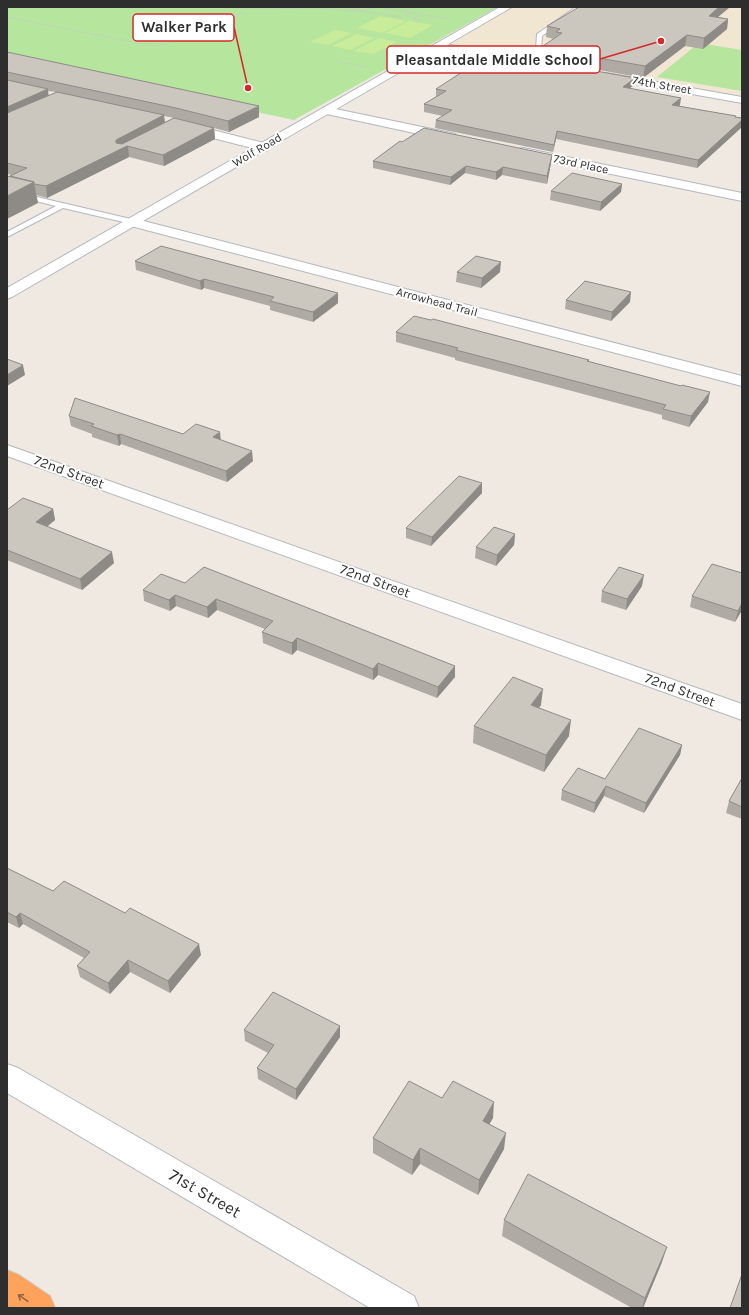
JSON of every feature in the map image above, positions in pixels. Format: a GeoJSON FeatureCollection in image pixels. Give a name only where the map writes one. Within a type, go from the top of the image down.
{"type":"FeatureCollection","features":[{"type":"Feature","properties":{"kind":"highway"},"geometry":{"type":"LineString","coordinates":[[7,1287],[38,1308]]}},
{"type":"Feature","properties":{"kind":"street","name":"Wolf Road"},"geometry":{"type":"LineString","coordinates":[[7,294],[507,7]]}},
{"type":"Feature","properties":{"kind":"street"},"geometry":{"type":"LineString","coordinates":[[440,46],[567,69]]}},
{"type":"Feature","properties":{"kind":"street","name":"74th Street"},"geometry":{"type":"LineString","coordinates":[[597,74],[742,100]]}},
{"type":"Feature","properties":{"kind":"street"},"geometry":{"type":"LineString","coordinates":[[326,111],[465,140]]}},
{"type":"Feature","properties":{"kind":"street"},"geometry":{"type":"LineString","coordinates":[[177,124],[264,147]]}},
{"type":"Feature","properties":{"kind":"street","name":"73rd Place"},"geometry":{"type":"LineString","coordinates":[[511,149],[742,197]]}},
{"type":"Feature","properties":{"kind":"street","name":"Arrowhead Trail"},"geometry":{"type":"LineString","coordinates":[[132,222],[742,381]]}},
{"type":"Feature","properties":{"kind":"street","name":"72nd Street"},"geometry":{"type":"LineString","coordinates":[[7,450],[742,712]]}},
{"type":"Feature","properties":{"kind":"street","name":"71st Street"},"geometry":{"type":"LineString","coordinates":[[7,1077],[402,1308]]}},
{"type":"Feature","properties":{"kind":"lane"},"geometry":{"type":"LineString","coordinates":[[522,61],[539,50],[539,35],[580,7]]}},
{"type":"Feature","properties":{"kind":"lane"},"geometry":{"type":"LineString","coordinates":[[7,192],[132,222]]}},
{"type":"Feature","properties":{"kind":"lane"},"geometry":{"type":"LineString","coordinates":[[7,235],[64,205]]}},
{"type":"Feature","properties":{"kind":"path"},"geometry":{"type":"LineString","coordinates":[[225,7],[274,10],[314,8],[371,12],[401,17],[411,12]]}},
{"type":"Feature","properties":{"kind":"path"},"geometry":{"type":"LineString","coordinates":[[274,10],[279,7]]}},
{"type":"Feature","properties":{"kind":"path"},"geometry":{"type":"LineString","coordinates":[[344,7],[355,11],[378,7],[453,20]]}},
{"type":"Feature","properties":{"kind":"path"},"geometry":{"type":"LineString","coordinates":[[7,17],[148,45],[164,45],[241,13],[245,9]]}},
{"type":"Feature","properties":{"kind":"path"},"geometry":{"type":"LineString","coordinates":[[421,14],[413,19],[422,20]]}},
{"type":"Feature","properties":{"kind":"path"},"geometry":{"type":"LineString","coordinates":[[338,58],[339,62],[369,67]]}},
{"type":"Feature","properties":{"kind":"shaded area"},"geometry":{"type":"Polygon","coordinates":[[[507,7],[742,7],[742,100],[439,46],[507,7]]]}},
{"type":"Feature","properties":{"kind":"green space"},"geometry":{"type":"Polygon","coordinates":[[[7,7],[498,7],[294,120],[7,59],[7,7]]]}},
{"type":"Feature","properties":{"kind":"green space"},"geometry":{"type":"Polygon","coordinates":[[[381,16],[406,21],[382,33],[357,28],[381,16]]]}},
{"type":"Feature","properties":{"kind":"green space"},"geometry":{"type":"Polygon","coordinates":[[[409,21],[433,25],[410,38],[385,33],[409,21]]]}},
{"type":"Feature","properties":{"kind":"green space"},"geometry":{"type":"Polygon","coordinates":[[[335,30],[352,33],[328,45],[310,42],[335,30]]]}},
{"type":"Feature","properties":{"kind":"green space"},"geometry":{"type":"Polygon","coordinates":[[[357,34],[374,38],[350,50],[332,46],[357,34]]]}},
{"type":"Feature","properties":{"kind":"green space"},"geometry":{"type":"Polygon","coordinates":[[[379,38],[397,42],[373,54],[354,51],[379,38]]]}},
{"type":"Feature","properties":{"kind":"green space"},"geometry":{"type":"Polygon","coordinates":[[[699,43],[742,50],[742,91],[657,77],[699,43]]]}},
{"type":"Feature","properties":{"kind":"building"},"geometry":{"type":"Polygon","coordinates":[[[579,7],[719,7],[709,16],[728,19],[704,38],[687,35],[645,66],[540,48],[562,33],[556,32],[560,29],[547,26],[579,7]]]}},
{"type":"Feature","properties":{"kind":"building"},"geometry":{"type":"Polygon","coordinates":[[[7,52],[259,106],[228,121],[176,108],[7,72],[7,52]]]}},
{"type":"Feature","properties":{"kind":"building"},"geometry":{"type":"Polygon","coordinates":[[[529,59],[635,78],[623,87],[681,98],[672,105],[736,116],[735,117],[742,118],[742,120],[698,160],[557,131],[554,145],[436,120],[452,110],[424,104],[446,91],[436,89],[479,61],[516,68],[529,59]]]}},
{"type":"Feature","properties":{"kind":"building"},"geometry":{"type":"Polygon","coordinates":[[[7,80],[48,89],[7,107],[7,80]]]}},
{"type":"Feature","properties":{"kind":"building"},"geometry":{"type":"Polygon","coordinates":[[[57,92],[164,115],[116,140],[116,143],[122,144],[174,118],[214,128],[163,155],[127,146],[46,186],[34,184],[34,182],[10,176],[27,168],[7,163],[7,113],[57,92]]]}},
{"type":"Feature","properties":{"kind":"building"},"geometry":{"type":"Polygon","coordinates":[[[424,128],[552,155],[547,176],[503,167],[496,172],[466,166],[451,177],[373,161],[400,141],[402,142],[424,128]]]}},
{"type":"Feature","properties":{"kind":"building"},"geometry":{"type":"Polygon","coordinates":[[[572,173],[622,184],[601,202],[551,191],[572,173]]]}},
{"type":"Feature","properties":{"kind":"building"},"geometry":{"type":"Polygon","coordinates":[[[7,176],[34,182],[7,196],[7,176]]]}},
{"type":"Feature","properties":{"kind":"building"},"geometry":{"type":"Polygon","coordinates":[[[161,246],[338,293],[313,312],[270,301],[274,297],[204,279],[200,281],[135,261],[161,246]]]}},
{"type":"Feature","properties":{"kind":"building"},"geometry":{"type":"Polygon","coordinates":[[[476,256],[501,262],[482,278],[457,272],[476,256]]]}},
{"type":"Feature","properties":{"kind":"building"},"geometry":{"type":"Polygon","coordinates":[[[585,281],[631,292],[612,312],[566,300],[585,281]]]}},
{"type":"Feature","properties":{"kind":"building"},"geometry":{"type":"Polygon","coordinates":[[[414,316],[431,320],[433,319],[681,386],[710,392],[691,416],[663,409],[666,405],[456,350],[458,348],[396,332],[414,316]]]}},
{"type":"Feature","properties":{"kind":"building"},"geometry":{"type":"Polygon","coordinates":[[[7,359],[23,365],[7,375],[7,359]]]}},
{"type":"Feature","properties":{"kind":"building"},"geometry":{"type":"Polygon","coordinates":[[[75,398],[183,434],[196,424],[220,432],[213,437],[252,451],[226,471],[120,434],[117,435],[91,426],[94,424],[69,416],[75,398]]]}},
{"type":"Feature","properties":{"kind":"building"},"geometry":{"type":"Polygon","coordinates":[[[459,476],[482,483],[432,537],[406,528],[459,476]]]}},
{"type":"Feature","properties":{"kind":"building"},"geometry":{"type":"Polygon","coordinates":[[[23,498],[53,509],[36,522],[112,552],[80,579],[7,550],[7,510],[23,498]]]}},
{"type":"Feature","properties":{"kind":"building"},"geometry":{"type":"Polygon","coordinates":[[[494,527],[515,534],[497,555],[476,547],[494,527]]]}},
{"type":"Feature","properties":{"kind":"building"},"geometry":{"type":"Polygon","coordinates":[[[712,564],[742,573],[742,603],[738,611],[692,596],[712,564]]]}},
{"type":"Feature","properties":{"kind":"building"},"geometry":{"type":"Polygon","coordinates":[[[204,567],[455,666],[438,687],[378,663],[373,669],[297,638],[292,643],[262,632],[273,621],[216,599],[207,607],[175,595],[169,600],[143,590],[161,574],[185,583],[204,567]]]}},
{"type":"Feature","properties":{"kind":"building"},"geometry":{"type":"Polygon","coordinates":[[[619,567],[644,575],[627,599],[602,591],[619,567]]]}},
{"type":"Feature","properties":{"kind":"building"},"geometry":{"type":"Polygon","coordinates":[[[513,677],[543,689],[531,705],[571,720],[546,755],[474,726],[513,677]]]}},
{"type":"Feature","properties":{"kind":"building"},"geometry":{"type":"Polygon","coordinates":[[[639,728],[682,745],[646,803],[606,786],[595,803],[562,790],[578,768],[605,779],[639,728]]]}},
{"type":"Feature","properties":{"kind":"building"},"geometry":{"type":"Polygon","coordinates":[[[742,778],[742,807],[729,801],[742,778]]]}},
{"type":"Feature","properties":{"kind":"building"},"geometry":{"type":"Polygon","coordinates":[[[7,868],[53,891],[64,881],[125,913],[130,908],[199,944],[168,981],[128,960],[108,983],[77,966],[90,952],[20,913],[16,917],[7,912],[7,868]]]}},
{"type":"Feature","properties":{"kind":"building"},"geometry":{"type":"Polygon","coordinates":[[[273,992],[340,1026],[296,1089],[257,1068],[274,1045],[244,1030],[273,992]]]}},
{"type":"Feature","properties":{"kind":"building"},"geometry":{"type":"Polygon","coordinates":[[[409,1081],[442,1098],[453,1081],[494,1102],[483,1121],[506,1133],[479,1180],[420,1148],[413,1160],[373,1138],[409,1081]]]}},
{"type":"Feature","properties":{"kind":"building"},"geometry":{"type":"Polygon","coordinates":[[[528,1174],[667,1247],[645,1298],[504,1220],[528,1174]]]}},
{"type":"Feature","properties":{"kind":"building"},"geometry":{"type":"Polygon","coordinates":[[[742,1274],[742,1308],[730,1308],[742,1274]]]}},
{"type":"Feature","properties":{"kind":"place","name":"Pleasantdale Middle School"},"geometry":{"type":"Point","coordinates":[661,41]}},
{"type":"Feature","properties":{"kind":"place","name":"Walker Park"},"geometry":{"type":"Point","coordinates":[248,88]}}]}
